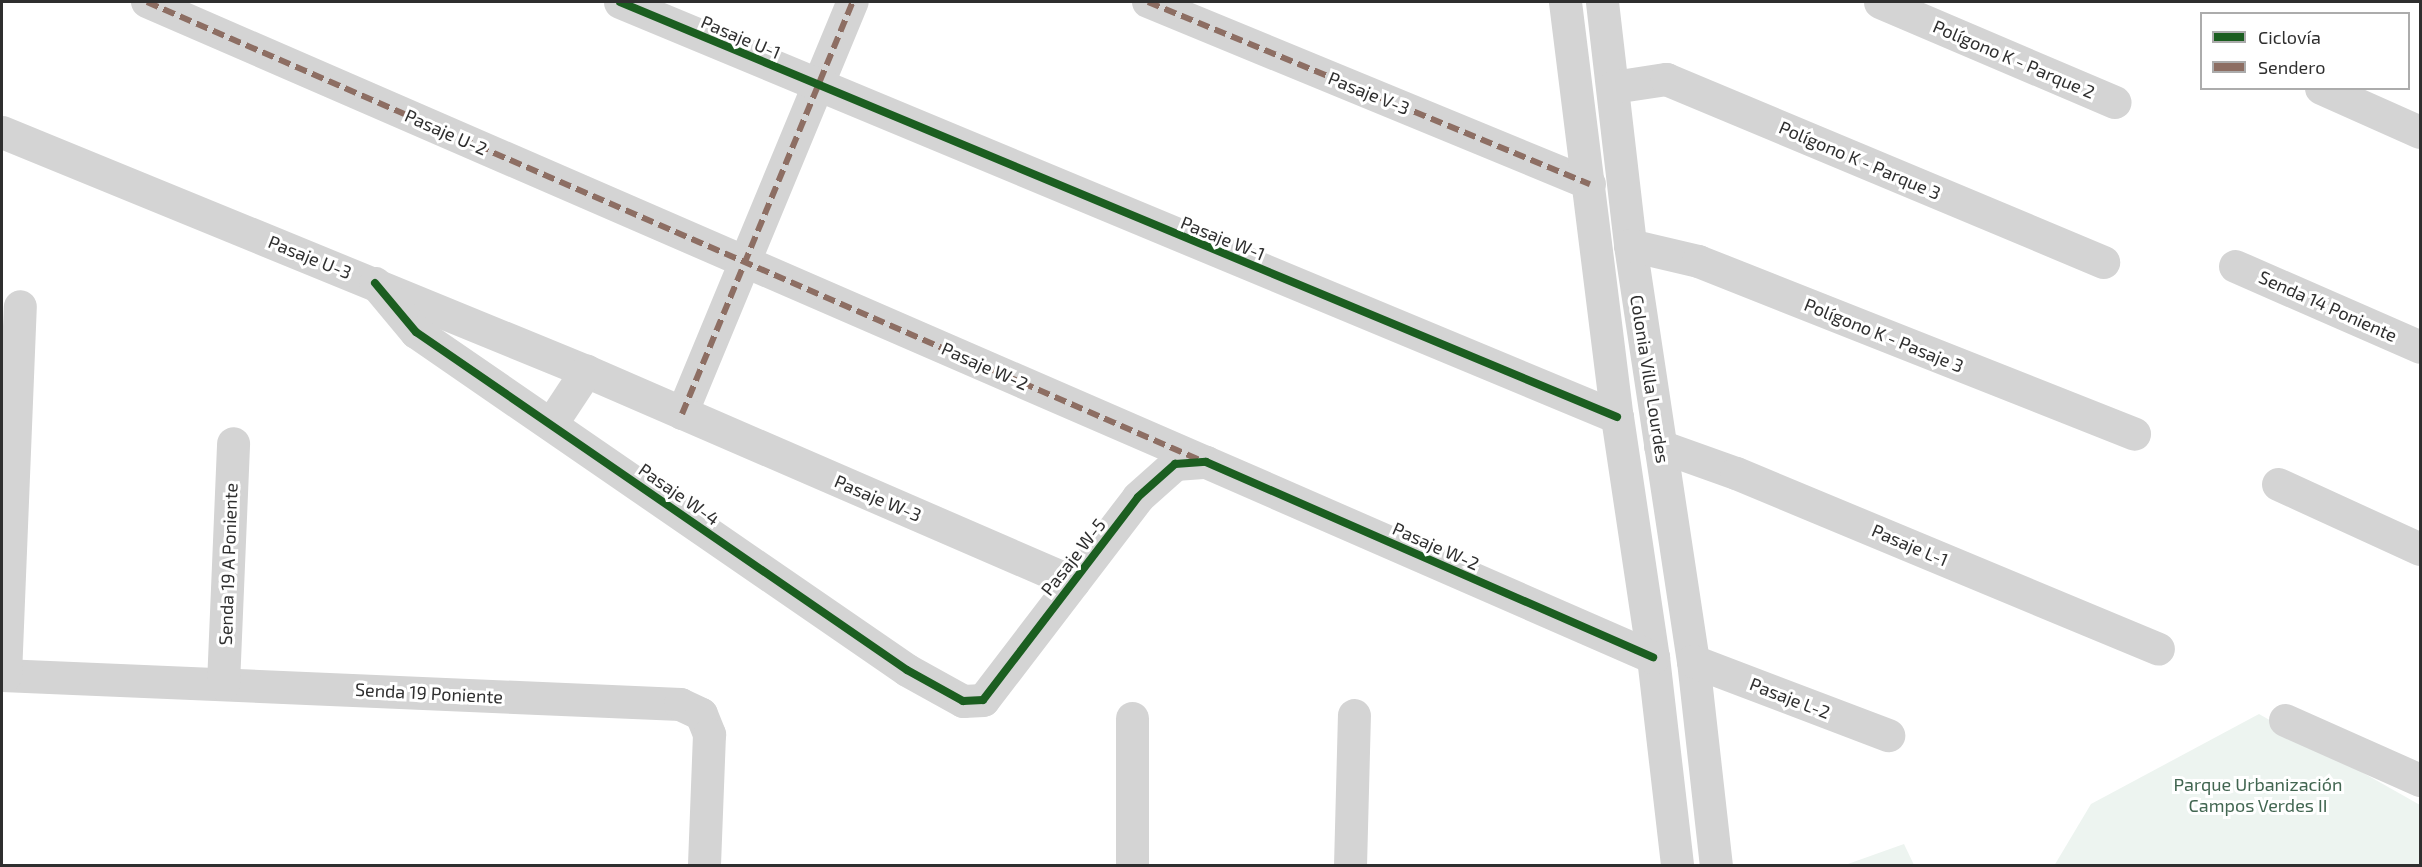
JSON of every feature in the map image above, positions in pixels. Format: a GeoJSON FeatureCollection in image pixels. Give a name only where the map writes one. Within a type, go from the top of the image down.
{"type":"FeatureCollection","features":[{"type":"Feature","properties":{"kind":"street","name":"Pasaje U-2"},"geometry":{"type":"LineString","coordinates":[[147,2],[745,262]]}},
{"type":"Feature","properties":{"kind":"street","name":"Pasaje U-1"},"geometry":{"type":"LineString","coordinates":[[620,2],[818,87]]}},
{"type":"Feature","properties":{"kind":"street"},"geometry":{"type":"LineString","coordinates":[[682,414],[853,2]]}},
{"type":"Feature","properties":{"kind":"street","name":"Pasaje V-3"},"geometry":{"type":"LineString","coordinates":[[1148,2],[1590,184]]}},
{"type":"Feature","properties":{"kind":"street","name":"Colonia Villa Lourdes"},"geometry":{"type":"LineString","coordinates":[[1565,2],[1590,184],[1617,417],[1653,657],[1677,866]]}},
{"type":"Feature","properties":{"kind":"street","name":"Colonia Villa Lourdes"},"geometry":{"type":"LineString","coordinates":[[1602,2],[1630,245],[1693,661],[1716,866]]}},
{"type":"Feature","properties":{"kind":"street","name":"Polígono K - Parque 2"},"geometry":{"type":"LineString","coordinates":[[1880,2],[2115,102]]}},
{"type":"Feature","properties":{"kind":"street","name":"Polígono K - Parque 3"},"geometry":{"type":"LineString","coordinates":[[1613,87],[1666,79],[2103,262]]}},
{"type":"Feature","properties":{"kind":"street","name":"Pasaje W-1"},"geometry":{"type":"LineString","coordinates":[[818,87],[1617,417]]}},
{"type":"Feature","properties":{"kind":"street"},"geometry":{"type":"LineString","coordinates":[[2326,90],[2421,132]]}},
{"type":"Feature","properties":{"kind":"street","name":"Pasaje U-3"},"geometry":{"type":"LineString","coordinates":[[2,132],[586,371],[682,414]]}},
{"type":"Feature","properties":{"kind":"street","name":"Polígono K - Pasaje 3"},"geometry":{"type":"LineString","coordinates":[[1630,245],[1698,261],[2134,434]]}},
{"type":"Feature","properties":{"kind":"street","name":"Pasaje W-2"},"geometry":{"type":"LineString","coordinates":[[745,262],[1653,657]]}},
{"type":"Feature","properties":{"kind":"street","name":"Senda 14 Poniente"},"geometry":{"type":"LineString","coordinates":[[2235,266],[2421,347]]}},
{"type":"Feature","properties":{"kind":"street","name":"Pasaje W-4"},"geometry":{"type":"LineString","coordinates":[[375,284],[416,332],[940,692],[963,701],[983,700]]}},
{"type":"Feature","properties":{"kind":"street"},"geometry":{"type":"LineString","coordinates":[[3,675],[20,306]]}},
{"type":"Feature","properties":{"kind":"street"},"geometry":{"type":"LineString","coordinates":[[551,424],[586,371]]}},
{"type":"Feature","properties":{"kind":"street","name":"Pasaje W-3"},"geometry":{"type":"LineString","coordinates":[[682,414],[1073,582]]}},
{"type":"Feature","properties":{"kind":"street","name":"Senda 19 A Poniente"},"geometry":{"type":"LineString","coordinates":[[223,684],[233,443]]}},
{"type":"Feature","properties":{"kind":"street","name":"Pasaje L-1"},"geometry":{"type":"LineString","coordinates":[[1660,446],[1736,473],[2158,649]]}},
{"type":"Feature","properties":{"kind":"street","name":"Pasaje W-5"},"geometry":{"type":"LineString","coordinates":[[983,700],[1138,497],[1175,464],[1206,462]]}},
{"type":"Feature","properties":{"kind":"street"},"geometry":{"type":"LineString","coordinates":[[2278,484],[2421,549]]}},
{"type":"Feature","properties":{"kind":"street","name":"Pasaje L-2"},"geometry":{"type":"LineString","coordinates":[[1693,661],[1888,735]]}},
{"type":"Feature","properties":{"kind":"street","name":"Senda 19 Poniente"},"geometry":{"type":"LineString","coordinates":[[3,675],[680,704],[701,714],[709,735],[704,866]]}},
{"type":"Feature","properties":{"kind":"street"},"geometry":{"type":"LineString","coordinates":[[1350,866],[1354,715]]}},
{"type":"Feature","properties":{"kind":"street"},"geometry":{"type":"LineString","coordinates":[[1132,718],[1132,866]]}},
{"type":"Feature","properties":{"kind":"street"},"geometry":{"type":"LineString","coordinates":[[2285,720],[2421,780]]}},
{"type":"Feature","properties":{"kind":"green space","name":"Parque Urbanización Campos Verdes II"},"geometry":{"type":"Polygon","coordinates":[[[2259,714],[2420,805],[2420,865],[2054,866],[2091,804],[2259,714]]]}},
{"type":"Feature","properties":{"kind":"green space"},"geometry":{"type":"Polygon","coordinates":[[[1904,844],[1914,865],[1845,865],[1904,844]]]}},
{"type":"Feature","properties":{"kind":"marked path"},"geometry":{"type":"LineString","coordinates":[[147,2],[1200,460]]}},
{"type":"Feature","properties":{"kind":"marked path"},"geometry":{"type":"LineString","coordinates":[[682,414],[853,2]]}},
{"type":"Feature","properties":{"kind":"marked path"},"geometry":{"type":"LineString","coordinates":[[1148,2],[1590,184]]}},
{"type":"Feature","properties":{"kind":"cycle path"},"geometry":{"type":"LineString","coordinates":[[620,2],[1617,417]]}},
{"type":"Feature","properties":{"kind":"cycle path"},"geometry":{"type":"LineString","coordinates":[[375,283],[416,332],[907,670],[963,701],[983,700],[1138,497],[1175,464],[1206,462],[1653,657]]}}]}
